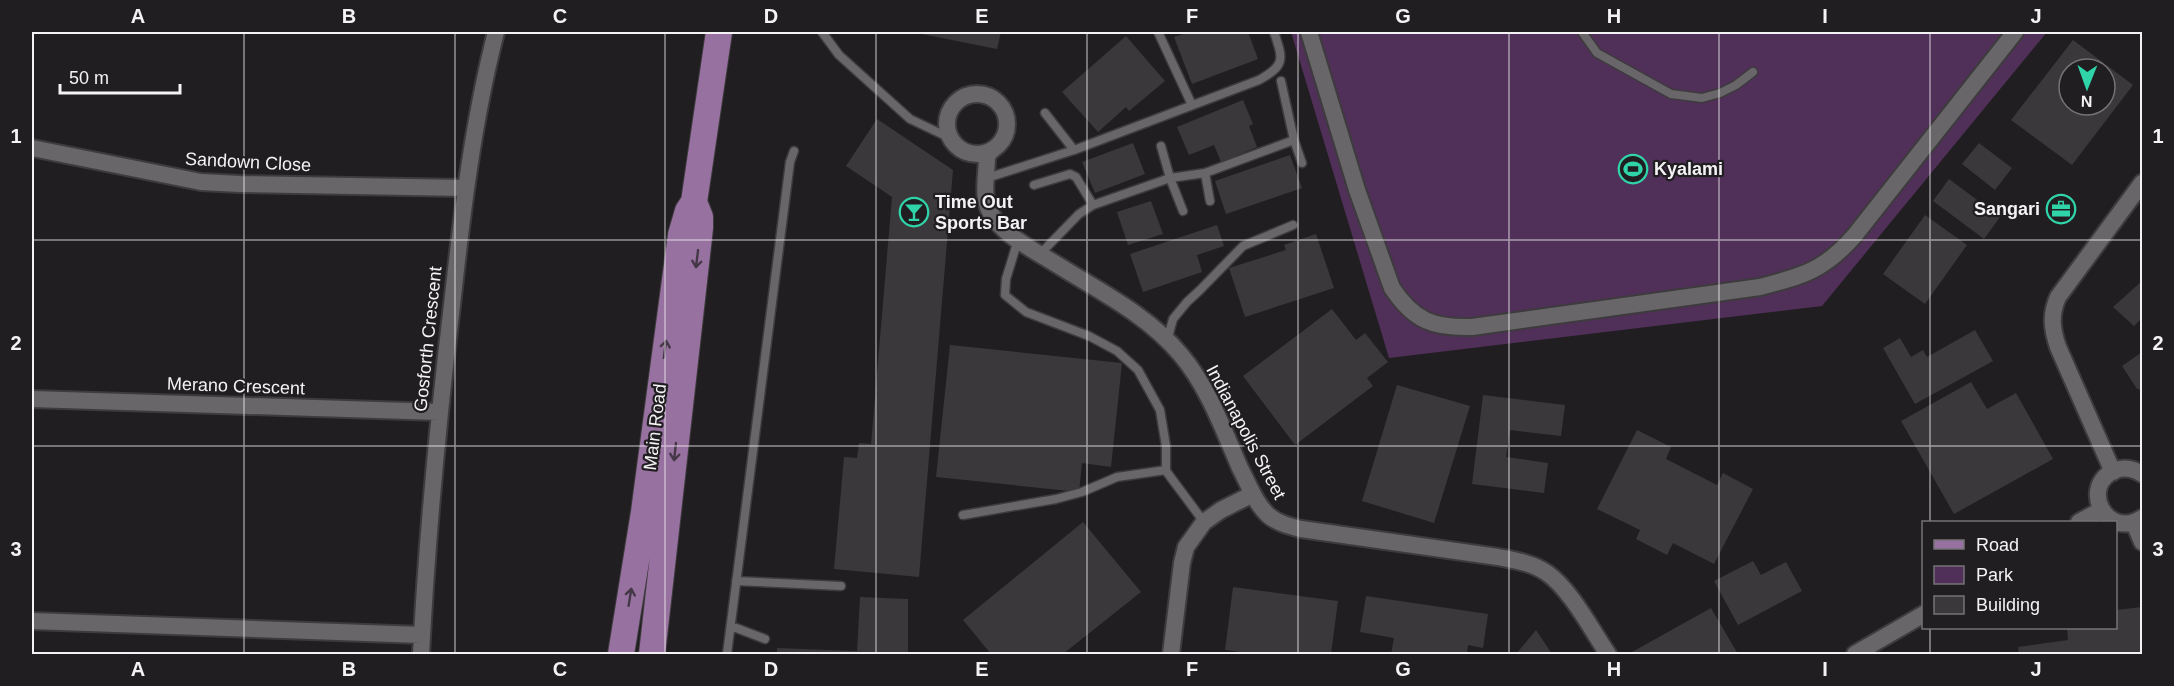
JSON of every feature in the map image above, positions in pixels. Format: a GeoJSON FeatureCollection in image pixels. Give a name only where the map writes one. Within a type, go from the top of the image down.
{"type":"FeatureCollection","features":[{"type":"Feature","properties":{"kind":"main road","name":"Main Road"},"geometry":{"type":"LineString","coordinates":[[621,654],[644,512],[681,235],[688,211],[694,202],[719,32]]}},
{"type":"Feature","properties":{"kind":"main road","name":"Main Road"},"geometry":{"type":"LineString","coordinates":[[652,654],[700,228],[700,217],[694,202]]}},
{"type":"Feature","properties":{"kind":"street","name":"Gosforth Crescent"},"geometry":{"type":"LineString","coordinates":[[421,654],[440,412],[465,188],[496,32]]}},
{"type":"Feature","properties":{"kind":"street"},"geometry":{"type":"LineString","coordinates":[[1309,32],[1358,190],[1392,288],[1410,311],[1430,323],[1448,328],[1760,287],[1796,278],[1820,267],[1843,249],[1855,235],[2015,32]]}},
{"type":"Feature","properties":{"kind":"street"},"geometry":{"type":"LineString","coordinates":[[972,95],[991,97],[1004,111],[1007,129],[999,146],[991,151],[973,154],[956,146],[950,138],[947,120],[955,103],[972,95]]}},
{"type":"Feature","properties":{"kind":"street","name":"Sandown Close"},"geometry":{"type":"LineString","coordinates":[[32,148],[201,182],[465,188]]}},
{"type":"Feature","properties":{"kind":"street","name":"Indianapolis Street"},"geometry":{"type":"LineString","coordinates":[[991,151],[987,156],[986,199],[990,212],[1018,240],[1135,313],[1167,341],[1200,381],[1253,494],[1267,514],[1281,524],[1301,530],[1498,557],[1524,563],[1545,572],[1566,592],[1608,654]]}},
{"type":"Feature","properties":{"kind":"street"},"geometry":{"type":"LineString","coordinates":[[2113,472],[2058,347],[2053,332],[2053,309],[2058,297],[2142,183]]}},
{"type":"Feature","properties":{"kind":"street","name":"Merano Crescent"},"geometry":{"type":"LineString","coordinates":[[32,399],[440,412]]}},
{"type":"Feature","properties":{"kind":"street"},"geometry":{"type":"LineString","coordinates":[[2114,521],[2101,510],[2098,495],[2102,482],[2113,472],[2127,468],[2142,474]]}},
{"type":"Feature","properties":{"kind":"street"},"geometry":{"type":"LineString","coordinates":[[1172,654],[1182,563],[1186,547],[1204,522],[1221,510],[1253,494]]}},
{"type":"Feature","properties":{"kind":"street"},"geometry":{"type":"LineString","coordinates":[[2081,521],[2101,510]]}},
{"type":"Feature","properties":{"kind":"street"},"geometry":{"type":"LineString","coordinates":[[2117,522],[2138,520],[2142,542]]}},
{"type":"Feature","properties":{"kind":"street"},"geometry":{"type":"LineString","coordinates":[[1855,654],[1922,615]]}},
{"type":"Feature","properties":{"kind":"street"},"geometry":{"type":"LineString","coordinates":[[32,621],[422,635]]}},
{"type":"Feature","properties":{"kind":"lane"},"geometry":{"type":"LineString","coordinates":[[822,32],[839,55],[910,119],[950,138]]}},
{"type":"Feature","properties":{"kind":"lane"},"geometry":{"type":"LineString","coordinates":[[1158,32],[1192,105]]}},
{"type":"Feature","properties":{"kind":"lane"},"geometry":{"type":"LineString","coordinates":[[987,178],[1074,150],[1259,80],[1280,64],[1282,56],[1274,32]]}},
{"type":"Feature","properties":{"kind":"lane"},"geometry":{"type":"LineString","coordinates":[[1582,32],[1597,53],[1671,94],[1702,98],[1736,85],[1753,72]]}},
{"type":"Feature","properties":{"kind":"lane"},"geometry":{"type":"LineString","coordinates":[[1281,81],[1294,140],[1302,163]]}},
{"type":"Feature","properties":{"kind":"lane"},"geometry":{"type":"LineString","coordinates":[[1046,113],[1074,150]]}},
{"type":"Feature","properties":{"kind":"lane"},"geometry":{"type":"LineString","coordinates":[[1040,254],[1079,214],[1093,205],[1170,178],[1205,173],[1294,140]]}},
{"type":"Feature","properties":{"kind":"lane"},"geometry":{"type":"LineString","coordinates":[[1161,146],[1183,211]]}},
{"type":"Feature","properties":{"kind":"lane"},"geometry":{"type":"LineString","coordinates":[[727,654],[790,162],[794,151]]}},
{"type":"Feature","properties":{"kind":"lane"},"geometry":{"type":"LineString","coordinates":[[1205,173],[1210,201]]}},
{"type":"Feature","properties":{"kind":"lane"},"geometry":{"type":"LineString","coordinates":[[1034,185],[1070,174],[1076,177],[1093,205]]}},
{"type":"Feature","properties":{"kind":"lane"},"geometry":{"type":"LineString","coordinates":[[1167,341],[1173,319],[1243,246],[1293,225]]}},
{"type":"Feature","properties":{"kind":"lane"},"geometry":{"type":"LineString","coordinates":[[1018,240],[1006,279],[1005,295],[1026,312],[1089,336],[1117,351],[1138,370],[1160,410],[1166,446],[1166,470],[1204,522]]}},
{"type":"Feature","properties":{"kind":"lane"},"geometry":{"type":"LineString","coordinates":[[963,515],[1056,499],[1082,492],[1117,477],[1166,470]]}},
{"type":"Feature","properties":{"kind":"lane"},"geometry":{"type":"LineString","coordinates":[[736,581],[841,586]]}},
{"type":"Feature","properties":{"kind":"lane"},"geometry":{"type":"LineString","coordinates":[[731,626],[765,639]]}},
{"type":"Feature","properties":{"kind":"green space","name":"Kyalami"},"geometry":{"type":"Polygon","coordinates":[[[1291,32],[2047,32],[1822,306],[1389,358],[1291,32]]]}},
{"type":"Feature","properties":{"kind":"building"},"geometry":{"type":"Polygon","coordinates":[[[912,32],[1001,32],[997,49],[912,32]]]}},
{"type":"Feature","properties":{"kind":"building"},"geometry":{"type":"Polygon","coordinates":[[[1190,32],[1248,32],[1258,59],[1192,84],[1174,37],[1190,32]]]}},
{"type":"Feature","properties":{"kind":"building"},"geometry":{"type":"Polygon","coordinates":[[[1126,36],[1165,81],[1129,111],[1126,107],[1098,132],[1062,92],[1126,36]]]}},
{"type":"Feature","properties":{"kind":"building"},"geometry":{"type":"Polygon","coordinates":[[[2073,40],[2096,57],[2060,57],[2073,40]]]}},
{"type":"Feature","properties":{"kind":"building"},"geometry":{"type":"Polygon","coordinates":[[[2057,61],[2057,117],[2109,117],[2072,165],[2011,120],[2057,61]]]}},
{"type":"Feature","properties":{"kind":"building"},"geometry":{"type":"Polygon","coordinates":[[[2117,73],[2133,85],[2117,106],[2117,73]]]}},
{"type":"Feature","properties":{"kind":"building"},"geometry":{"type":"Polygon","coordinates":[[[1243,100],[1253,124],[1249,126],[1257,147],[1221,162],[1214,145],[1189,155],[1177,127],[1243,100]]]}},
{"type":"Feature","properties":{"kind":"building"},"geometry":{"type":"Polygon","coordinates":[[[877,119],[953,170],[919,577],[834,569],[844,457],[857,458],[859,443],[871,444],[892,197],[846,166],[877,119]]]}},
{"type":"Feature","properties":{"kind":"building"},"geometry":{"type":"Polygon","coordinates":[[[1133,143],[1145,174],[1095,193],[1082,162],[1133,143]]]}},
{"type":"Feature","properties":{"kind":"building"},"geometry":{"type":"Polygon","coordinates":[[[1979,143],[2012,168],[1995,190],[1962,164],[1979,143]]]}},
{"type":"Feature","properties":{"kind":"building"},"geometry":{"type":"Polygon","coordinates":[[[1290,155],[1302,188],[1226,214],[1215,181],[1290,155]]]}},
{"type":"Feature","properties":{"kind":"building"},"geometry":{"type":"Polygon","coordinates":[[[1949,179],[2000,217],[1984,239],[1933,201],[1949,179]]]}},
{"type":"Feature","properties":{"kind":"building"},"geometry":{"type":"Polygon","coordinates":[[[1151,201],[1163,234],[1128,245],[1117,212],[1151,201]]]}},
{"type":"Feature","properties":{"kind":"building"},"geometry":{"type":"Polygon","coordinates":[[[1925,215],[1967,245],[1925,304],[1883,274],[1925,215]]]}},
{"type":"Feature","properties":{"kind":"building"},"geometry":{"type":"Polygon","coordinates":[[[1217,225],[1224,246],[1197,255],[1202,272],[1143,292],[1130,254],[1217,225]]]}},
{"type":"Feature","properties":{"kind":"building"},"geometry":{"type":"Polygon","coordinates":[[[1316,234],[1334,288],[1245,317],[1229,268],[1286,250],[1284,245],[1316,234]]]}},
{"type":"Feature","properties":{"kind":"building"},"geometry":{"type":"Polygon","coordinates":[[[2142,281],[2142,318],[2134,326],[2113,307],[2142,281]]]}},
{"type":"Feature","properties":{"kind":"building"},"geometry":{"type":"Polygon","coordinates":[[[1332,309],[1356,340],[1365,333],[1388,362],[1367,378],[1373,386],[1295,445],[1243,376],[1332,309]]]}},
{"type":"Feature","properties":{"kind":"building"},"geometry":{"type":"Polygon","coordinates":[[[1975,330],[1993,361],[1915,404],[1883,348],[1900,338],[1911,357],[1923,350],[1927,357],[1975,330]]]}},
{"type":"Feature","properties":{"kind":"building"},"geometry":{"type":"Polygon","coordinates":[[[950,345],[1122,363],[1111,467],[1082,463],[1079,492],[936,477],[950,345]]]}},
{"type":"Feature","properties":{"kind":"building"},"geometry":{"type":"Polygon","coordinates":[[[2142,352],[2142,390],[2137,389],[2122,366],[2142,352]]]}},
{"type":"Feature","properties":{"kind":"building"},"geometry":{"type":"Polygon","coordinates":[[[1971,382],[1987,409],[2016,393],[2053,459],[1954,514],[1901,421],[1971,382]]]}},
{"type":"Feature","properties":{"kind":"building"},"geometry":{"type":"Polygon","coordinates":[[[1397,385],[1470,406],[1434,523],[1362,501],[1397,385]]]}},
{"type":"Feature","properties":{"kind":"building"},"geometry":{"type":"Polygon","coordinates":[[[1483,395],[1565,405],[1561,436],[1510,430],[1506,457],[1548,463],[1544,493],[1472,484],[1483,395]]]}},
{"type":"Feature","properties":{"kind":"building"},"geometry":{"type":"Polygon","coordinates":[[[1637,430],[1671,447],[1666,459],[1717,485],[1723,473],[1753,489],[1714,564],[1673,543],[1667,555],[1636,539],[1640,530],[1597,509],[1637,430]]]}},
{"type":"Feature","properties":{"kind":"building"},"geometry":{"type":"Polygon","coordinates":[[[1083,522],[1141,592],[1063,654],[991,654],[963,620],[1083,522]]]}},
{"type":"Feature","properties":{"kind":"building"},"geometry":{"type":"Polygon","coordinates":[[[1753,561],[1761,575],[1786,562],[1802,591],[1738,625],[1714,581],[1753,561]]]}},
{"type":"Feature","properties":{"kind":"building"},"geometry":{"type":"Polygon","coordinates":[[[1233,587],[1338,601],[1331,654],[1256,654],[1225,650],[1233,587]]]}},
{"type":"Feature","properties":{"kind":"building"},"geometry":{"type":"Polygon","coordinates":[[[1366,596],[1488,614],[1483,648],[1468,645],[1467,654],[1391,654],[1394,638],[1360,632],[1366,596]]]}},
{"type":"Feature","properties":{"kind":"building"},"geometry":{"type":"Polygon","coordinates":[[[860,597],[908,599],[908,654],[777,654],[777,648],[857,651],[860,597]]]}},
{"type":"Feature","properties":{"kind":"building"},"geometry":{"type":"Polygon","coordinates":[[[2142,607],[2142,654],[2019,654],[2018,647],[2068,640],[2067,629],[2117,629],[2117,610],[2142,607]]]}},
{"type":"Feature","properties":{"kind":"building"},"geometry":{"type":"Polygon","coordinates":[[[1711,608],[1738,654],[1634,654],[1632,652],[1711,608]]]}},
{"type":"Feature","properties":{"kind":"building"},"geometry":{"type":"Polygon","coordinates":[[[1536,630],[1552,654],[1516,654],[1536,630]]]}},
{"type":"Feature","properties":{"kind":"place","name":"Kyalami"},"geometry":{"type":"Point","coordinates":[1633,169]}},
{"type":"Feature","properties":{"kind":"place","name":"Sangari"},"geometry":{"type":"Point","coordinates":[2061,209]}},
{"type":"Feature","properties":{"kind":"place","name":"Time Out Sports Bar"},"geometry":{"type":"Point","coordinates":[914,212]}}]}
